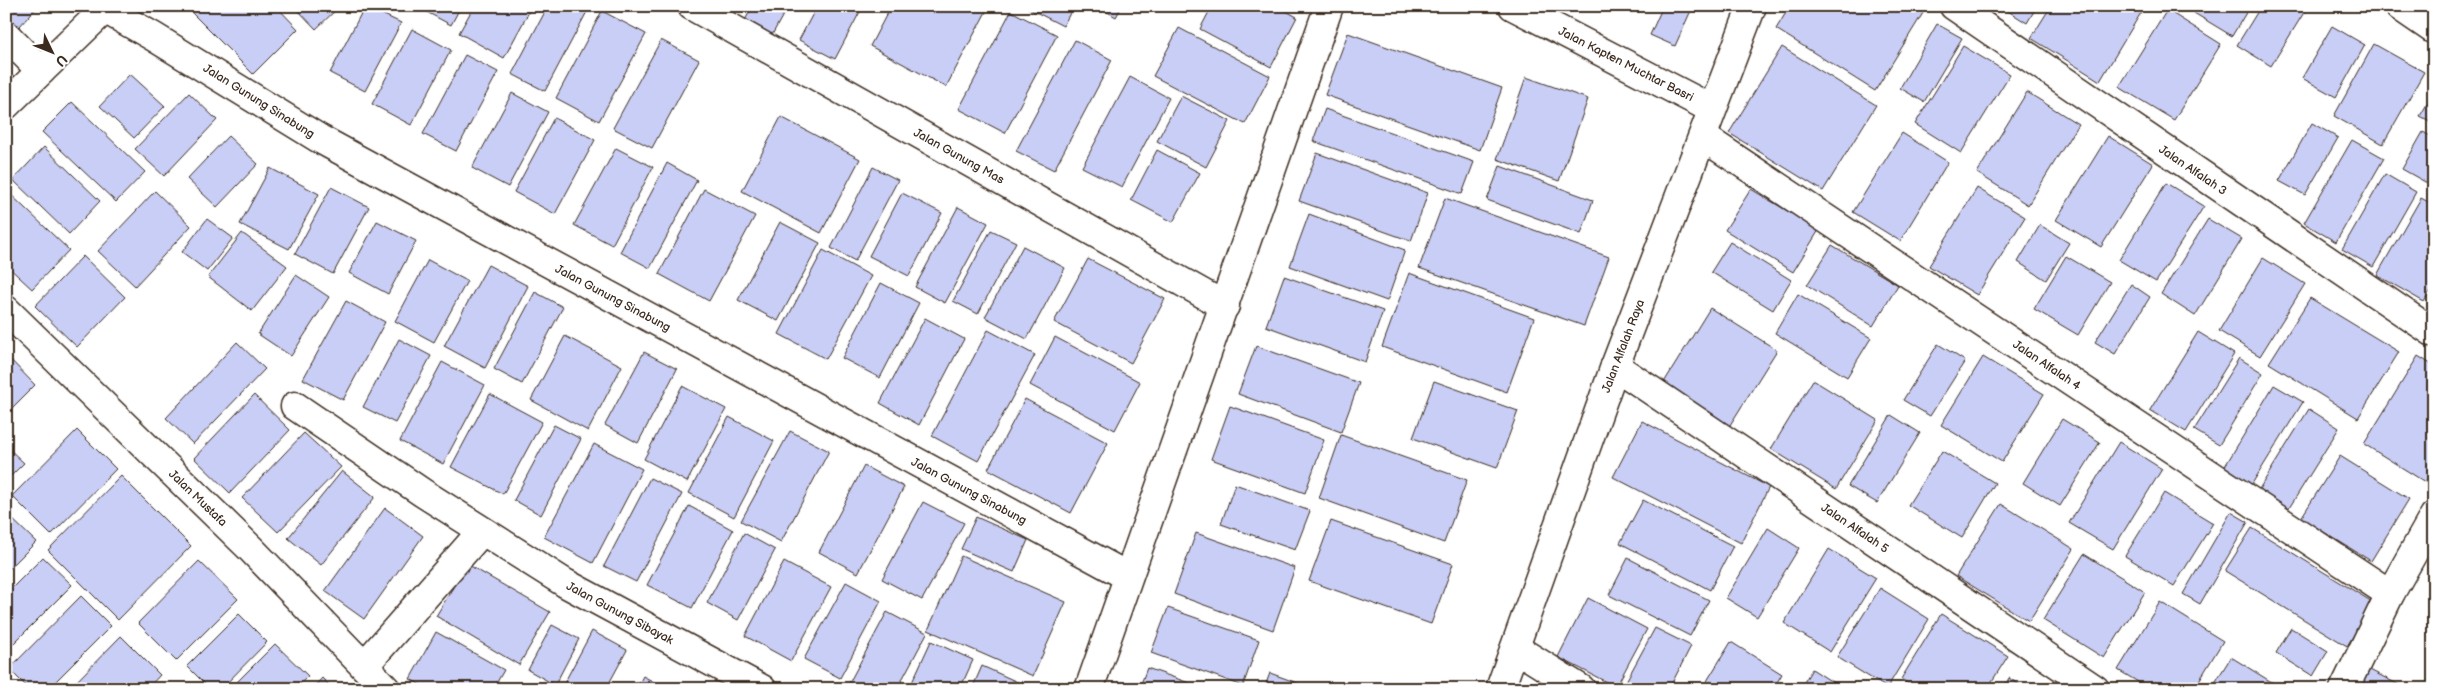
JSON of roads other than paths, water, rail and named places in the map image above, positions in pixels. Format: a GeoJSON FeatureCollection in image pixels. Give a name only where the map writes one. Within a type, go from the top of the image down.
{"type":"FeatureCollection","features":[{"type":"Feature","properties":{"kind":"street","name":"Jalan Gunung Mas"},"geometry":{"type":"LineString","coordinates":[[692,6],[1226,306]]}},
{"type":"Feature","properties":{"kind":"street"},"geometry":{"type":"LineString","coordinates":[[1089,689],[1127,576],[1226,306],[1329,6]]}},
{"type":"Feature","properties":{"kind":"street","name":"Jalan Kapten Muchtar Basri"},"geometry":{"type":"LineString","coordinates":[[1513,6],[1712,109]]}},
{"type":"Feature","properties":{"kind":"street","name":"Jalan Alfalah Raya"},"geometry":{"type":"LineString","coordinates":[[1500,689],[1615,366],[1752,6]]}},
{"type":"Feature","properties":{"kind":"street","name":"Jalan Alfalah 3"},"geometry":{"type":"LineString","coordinates":[[1954,6],[2434,333]]}},
{"type":"Feature","properties":{"kind":"street"},"geometry":{"type":"LineString","coordinates":[[2399,6],[2434,30]]}},
{"type":"Feature","properties":{"kind":"street"},"geometry":{"type":"LineString","coordinates":[[6,105],[107,8]]}},
{"type":"Feature","properties":{"kind":"street","name":"Jalan Gunung Sinabung"},"geometry":{"type":"LineString","coordinates":[[107,8],[320,139],[1127,576]]}},
{"type":"Feature","properties":{"kind":"street"},"geometry":{"type":"LineString","coordinates":[[6,36],[41,71]]}},
{"type":"Feature","properties":{"kind":"street","name":"Jalan Alfalah 4"},"geometry":{"type":"LineString","coordinates":[[1703,137],[2390,594]]}},
{"type":"Feature","properties":{"kind":"street","name":"Jalan Mustafa"},"geometry":{"type":"LineString","coordinates":[[6,310],[250,548],[386,689]]}},
{"type":"Feature","properties":{"kind":"street","name":"Jalan Alfalah 5"},"geometry":{"type":"LineString","coordinates":[[1615,366],[2095,689]]}},
{"type":"Feature","properties":{"kind":"street","name":"Jalan Gunung Sibayak"},"geometry":{"type":"LineString","coordinates":[[295,406],[482,531],[565,583],[762,689]]}},
{"type":"Feature","properties":{"kind":"street"},"geometry":{"type":"LineString","coordinates":[[2344,689],[2390,594],[2434,516]]}},
{"type":"Feature","properties":{"kind":"street"},"geometry":{"type":"LineString","coordinates":[[364,666],[482,531]]}},
{"type":"Feature","properties":{"kind":"street"},"geometry":{"type":"LineString","coordinates":[[1515,648],[1581,689]]}}]}
